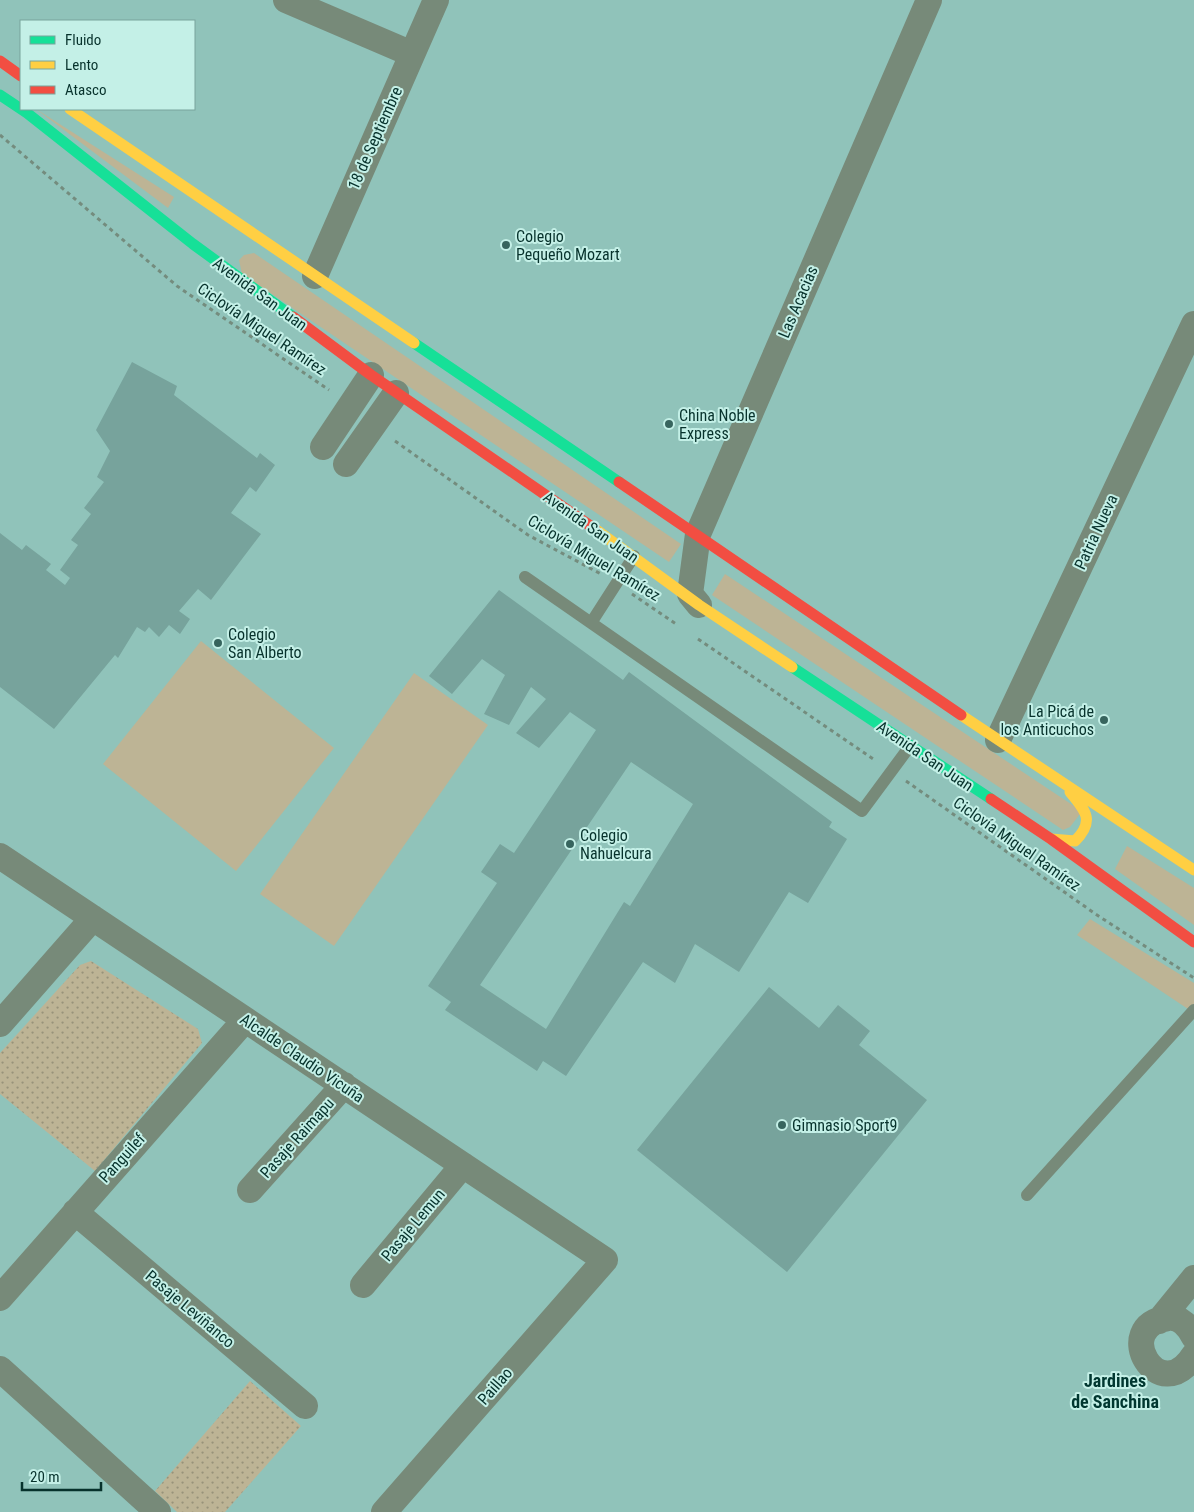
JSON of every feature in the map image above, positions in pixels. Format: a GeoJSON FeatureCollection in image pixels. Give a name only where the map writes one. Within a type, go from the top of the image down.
{"type":"FeatureCollection","features":[{"type":"Feature","properties":{"kind":"main road"},"geometry":{"type":"LineString","coordinates":[[0,61],[20,75]]}},
{"type":"Feature","properties":{"kind":"main road","name":"Avenida San Juan"},"geometry":{"type":"LineString","coordinates":[[0,95],[20,108]]}},
{"type":"Feature","properties":{"kind":"main road","name":"Avenida San Juan"},"geometry":{"type":"LineString","coordinates":[[22,110],[193,244],[396,393],[634,556],[699,605],[1051,839],[1194,942]]}},
{"type":"Feature","properties":{"kind":"main road"},"geometry":{"type":"LineString","coordinates":[[71,110],[216,214],[315,276],[698,534],[998,740],[1194,870]]}},
{"type":"Feature","properties":{"kind":"main road"},"geometry":{"type":"LineString","coordinates":[[193,244],[196,233]]}},
{"type":"Feature","properties":{"kind":"main road"},"geometry":{"type":"LineString","coordinates":[[1051,839],[1075,841],[1082,834],[1088,823],[1085,810],[1061,782]]}},
{"type":"Feature","properties":{"kind":"street"},"geometry":{"type":"LineString","coordinates":[[286,0],[412,54]]}},
{"type":"Feature","properties":{"kind":"street","name":"18 de Septiembre"},"geometry":{"type":"LineString","coordinates":[[315,276],[436,0]]}},
{"type":"Feature","properties":{"kind":"street","name":"Las Acacias"},"geometry":{"type":"LineString","coordinates":[[699,605],[690,594],[698,534],[929,0]]}},
{"type":"Feature","properties":{"kind":"street","name":"Patria Nueva"},"geometry":{"type":"LineString","coordinates":[[998,740],[1194,324]]}},
{"type":"Feature","properties":{"kind":"street"},"geometry":{"type":"LineString","coordinates":[[322,447],[371,375]]}},
{"type":"Feature","properties":{"kind":"street"},"geometry":{"type":"LineString","coordinates":[[346,464],[396,393]]}},
{"type":"Feature","properties":{"kind":"street","name":"Alcalde Claudio Vicuña"},"geometry":{"type":"LineString","coordinates":[[0,856],[605,1260]]}},
{"type":"Feature","properties":{"kind":"street"},"geometry":{"type":"LineString","coordinates":[[0,1024],[93,918]]}},
{"type":"Feature","properties":{"kind":"street","name":"Panguilef"},"geometry":{"type":"LineString","coordinates":[[0,1298],[245,1020]]}},
{"type":"Feature","properties":{"kind":"street","name":"Pasaje Raimapu"},"geometry":{"type":"LineString","coordinates":[[250,1190],[344,1086]]}},
{"type":"Feature","properties":{"kind":"street","name":"Pasaje Lemun"},"geometry":{"type":"LineString","coordinates":[[363,1285],[463,1165]]}},
{"type":"Feature","properties":{"kind":"street","name":"Pasaje Leviñanco"},"geometry":{"type":"LineString","coordinates":[[74,1212],[305,1406]]}},
{"type":"Feature","properties":{"kind":"street","name":"Paillao"},"geometry":{"type":"LineString","coordinates":[[384,1512],[605,1260]]}},
{"type":"Feature","properties":{"kind":"street"},"geometry":{"type":"LineString","coordinates":[[1159,1321],[1194,1278]]}},
{"type":"Feature","properties":{"kind":"street"},"geometry":{"type":"LineString","coordinates":[[1194,1337],[1190,1329],[1176,1319],[1168,1318],[1151,1324],[1141,1338],[1140,1348],[1148,1365],[1166,1374],[1179,1371],[1187,1366],[1194,1355]]}},
{"type":"Feature","properties":{"kind":"street"},"geometry":{"type":"LineString","coordinates":[[0,1369],[158,1512]]}},
{"type":"Feature","properties":{"kind":"lane"},"geometry":{"type":"LineString","coordinates":[[591,623],[634,556]]}},
{"type":"Feature","properties":{"kind":"lane"},"geometry":{"type":"LineString","coordinates":[[525,576],[862,811],[910,746]]}},
{"type":"Feature","properties":{"kind":"lane"},"geometry":{"type":"LineString","coordinates":[[1027,1196],[1194,1010]]}},
{"type":"Feature","properties":{"kind":"path","name":"Ciclovía Miguel Ramírez"},"geometry":{"type":"LineString","coordinates":[[0,135],[177,286],[351,405]]}},
{"type":"Feature","properties":{"kind":"path","name":"Ciclovía Miguel Ramírez"},"geometry":{"type":"LineString","coordinates":[[374,424],[528,535],[545,546],[573,557],[616,583],[682,628]]}},
{"type":"Feature","properties":{"kind":"path","name":"Ciclovía Miguel Ramírez"},"geometry":{"type":"LineString","coordinates":[[690,634],[1097,915],[1194,978]]}},
{"type":"Feature","properties":{"kind":"shaded area"},"geometry":{"type":"Polygon","coordinates":[[[37,110],[174,197],[168,208],[37,110]]]}},
{"type":"Feature","properties":{"kind":"shaded area"},"geometry":{"type":"Polygon","coordinates":[[[254,253],[681,544],[669,562],[242,274],[239,260],[244,255],[254,253]]]}},
{"type":"Feature","properties":{"kind":"shaded area"},"geometry":{"type":"Polygon","coordinates":[[[725,574],[1077,808],[1080,814],[1070,827],[1063,830],[712,595],[725,574]]]}},
{"type":"Feature","properties":{"kind":"shaded area"},"geometry":{"type":"Polygon","coordinates":[[[201,641],[334,748],[236,871],[103,764],[201,641]]]}},
{"type":"Feature","properties":{"kind":"shaded area"},"geometry":{"type":"Polygon","coordinates":[[[414,673],[488,725],[334,946],[260,894],[414,673]]]}},
{"type":"Feature","properties":{"kind":"shaded area"},"geometry":{"type":"Polygon","coordinates":[[[1127,846],[1194,888],[1194,925],[1115,869],[1127,846]]]}},
{"type":"Feature","properties":{"kind":"shaded area"},"geometry":{"type":"Polygon","coordinates":[[[1090,919],[1194,983],[1194,1013],[1077,935],[1090,919]]]}},
{"type":"Feature","properties":{"kind":"shaded area"},"geometry":{"type":"Polygon","coordinates":[[[91,961],[198,1029],[202,1043],[95,1171],[0,1094],[0,1053],[80,965],[91,961]]]}},
{"type":"Feature","properties":{"kind":"shaded area"},"geometry":{"type":"Polygon","coordinates":[[[250,1381],[301,1426],[225,1512],[177,1512],[155,1491],[250,1381]]]}},
{"type":"Feature","properties":{"kind":"building"},"geometry":{"type":"Polygon","coordinates":[[[132,362],[177,386],[174,395],[257,458],[260,453],[275,465],[256,492],[250,487],[231,513],[261,534],[211,600],[198,589],[179,611],[190,619],[180,634],[169,625],[159,637],[149,627],[145,632],[137,627],[118,658],[115,655],[54,729],[0,687],[0,533],[22,550],[26,545],[51,564],[46,570],[65,585],[70,578],[60,570],[78,545],[71,540],[91,514],[84,508],[104,482],[97,477],[110,451],[96,430],[132,362]]]}},
{"type":"Feature","properties":{"kind":"building"},"geometry":{"type":"Polygon","coordinates":[[[499,590],[623,680],[629,672],[832,822],[829,827],[847,839],[808,903],[789,892],[739,972],[695,944],[675,983],[643,962],[566,1076],[543,1061],[537,1071],[445,1010],[451,1002],[428,986],[497,883],[481,872],[500,844],[514,853],[596,730],[570,712],[539,748],[516,733],[546,699],[531,687],[509,725],[484,714],[505,675],[482,659],[452,694],[429,676],[499,590]],[[631,762],[480,985],[546,1029],[624,902],[630,906],[693,804],[631,762]]]}},
{"type":"Feature","properties":{"kind":"building"},"geometry":{"type":"Polygon","coordinates":[[[769,987],[819,1028],[838,1005],[870,1031],[859,1045],[927,1100],[787,1272],[637,1150],[769,987]]]}},
{"type":"Feature","properties":{"kind":"traffic: fast"},"geometry":{"type":"LineString","coordinates":[[0,95],[20,108]]}},
{"type":"Feature","properties":{"kind":"traffic: fast"},"geometry":{"type":"LineString","coordinates":[[22,110],[193,244],[293,317]]}},
{"type":"Feature","properties":{"kind":"traffic: fast"},"geometry":{"type":"LineString","coordinates":[[414,343],[619,482]]}},
{"type":"Feature","properties":{"kind":"traffic: fast"},"geometry":{"type":"LineString","coordinates":[[792,667],[991,799]]}},
{"type":"Feature","properties":{"kind":"traffic: slow"},"geometry":{"type":"LineString","coordinates":[[71,110],[414,343]]}},
{"type":"Feature","properties":{"kind":"traffic: slow"},"geometry":{"type":"LineString","coordinates":[[595,529],[699,605],[792,667]]}},
{"type":"Feature","properties":{"kind":"traffic: slow"},"geometry":{"type":"LineString","coordinates":[[961,715],[1194,870]]}},
{"type":"Feature","properties":{"kind":"traffic: slow"},"geometry":{"type":"LineString","coordinates":[[1051,839],[1075,841],[1085,828],[1086,816],[1084,811],[1070,792]]}},
{"type":"Feature","properties":{"kind":"traffic: jam"},"geometry":{"type":"LineString","coordinates":[[0,61],[20,75]]}},
{"type":"Feature","properties":{"kind":"traffic: jam"},"geometry":{"type":"LineString","coordinates":[[293,317],[371,375],[595,529]]}},
{"type":"Feature","properties":{"kind":"traffic: jam"},"geometry":{"type":"LineString","coordinates":[[619,482],[961,715]]}},
{"type":"Feature","properties":{"kind":"traffic: jam"},"geometry":{"type":"LineString","coordinates":[[991,799],[1051,839],[1194,942]]}},
{"type":"Feature","properties":{"kind":"place","name":"Colegio Pequeño Mozart"},"geometry":{"type":"Point","coordinates":[506,245]}},
{"type":"Feature","properties":{"kind":"place","name":"China Noble Express"},"geometry":{"type":"Point","coordinates":[669,424]}},
{"type":"Feature","properties":{"kind":"place","name":"Colegio San Alberto"},"geometry":{"type":"Point","coordinates":[218,643]}},
{"type":"Feature","properties":{"kind":"place","name":"La Picá de los Anticuchos"},"geometry":{"type":"Point","coordinates":[1104,720]}},
{"type":"Feature","properties":{"kind":"place","name":"Colegio Nahuelcura"},"geometry":{"type":"Point","coordinates":[570,844]}},
{"type":"Feature","properties":{"kind":"place","name":"Gimnasio Sport9"},"geometry":{"type":"Point","coordinates":[782,1125]}},
{"type":"Feature","properties":{"kind":"district","name":"Jardines de Sanchina"},"geometry":{"type":"Point","coordinates":[1115,1390]}}]}
